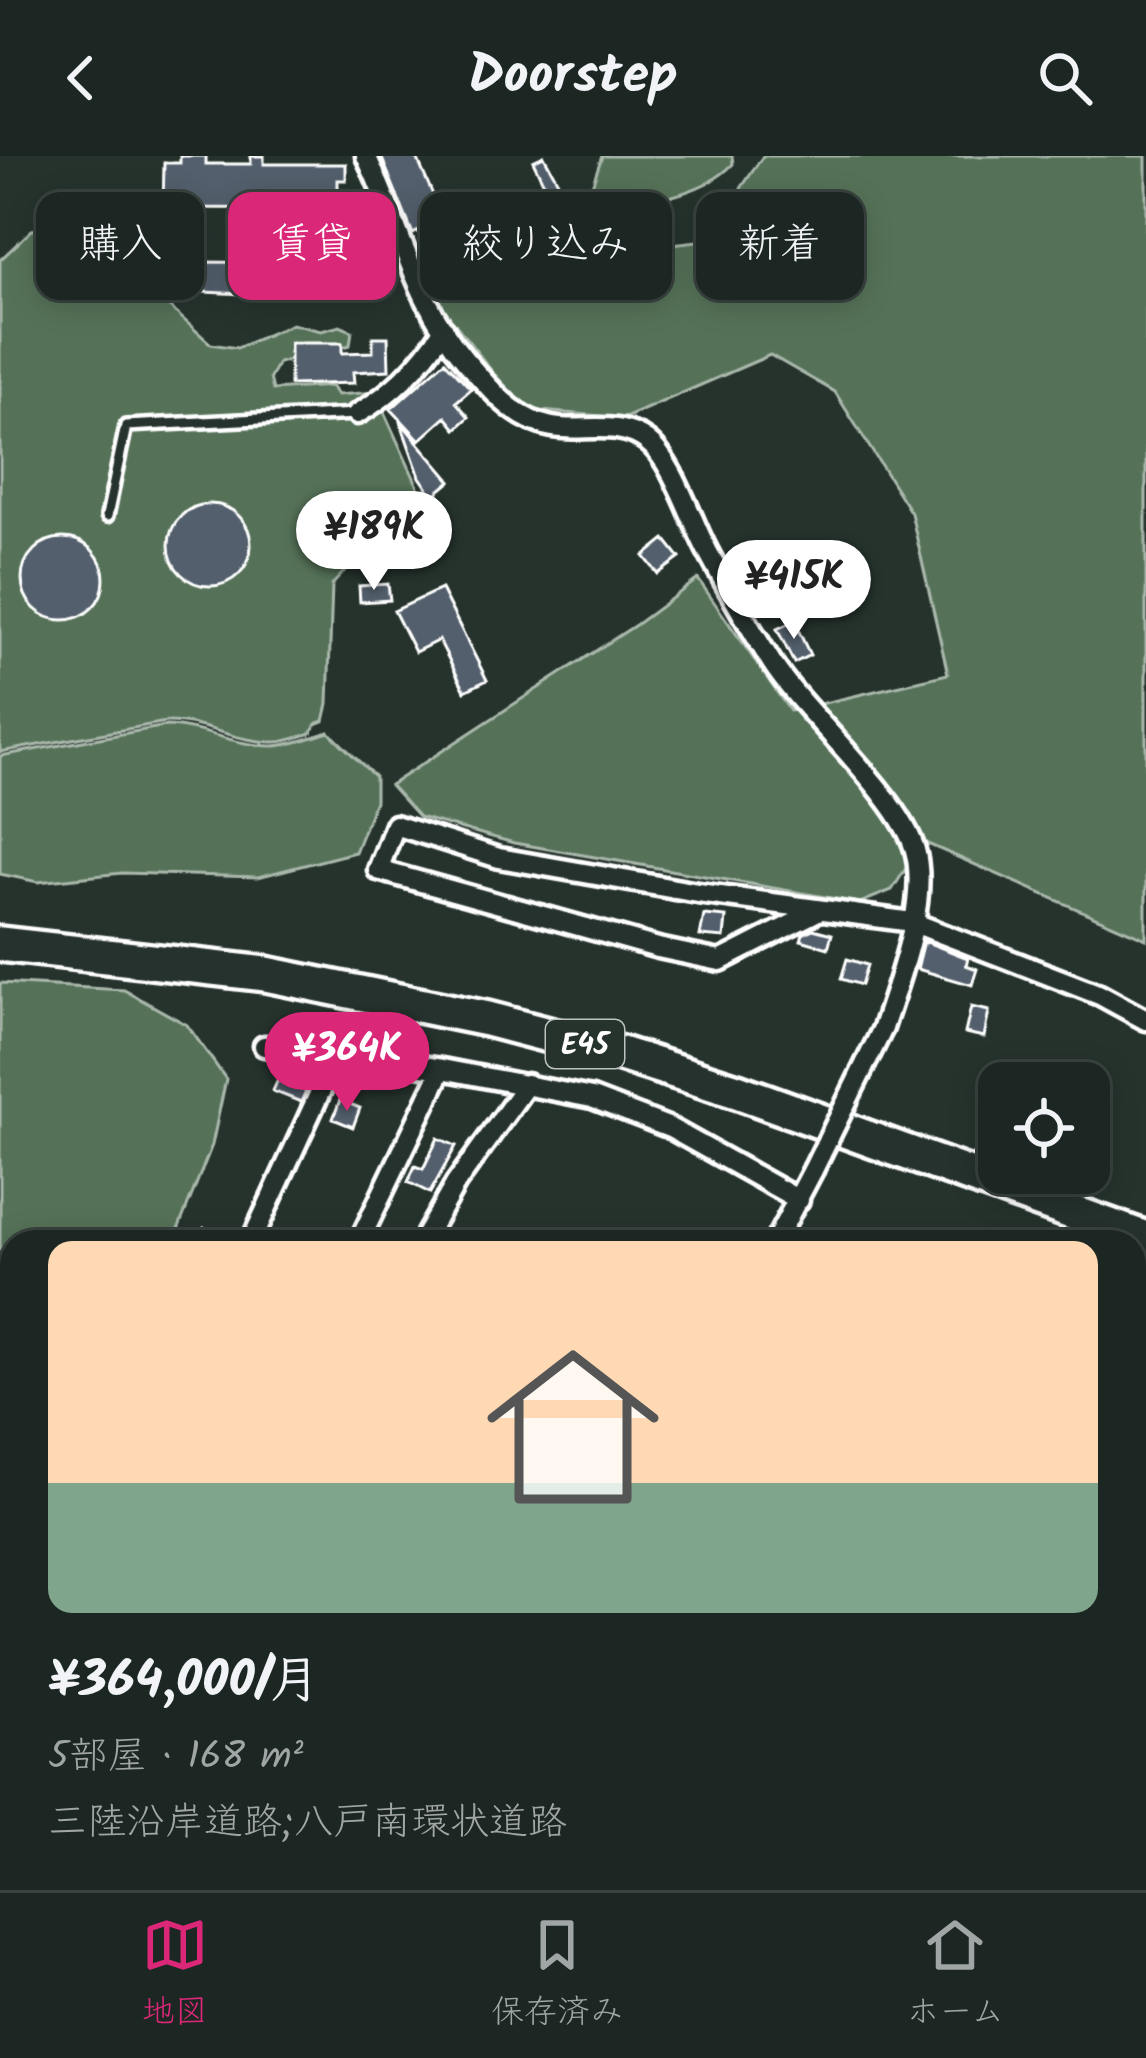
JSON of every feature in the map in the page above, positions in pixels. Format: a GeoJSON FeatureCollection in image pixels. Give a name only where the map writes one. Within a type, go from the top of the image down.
{"type":"FeatureCollection","features":[{"type":"Feature","properties":{"kind":"highway","name":"E45"},"geometry":{"type":"LineString","coordinates":[[0,944],[266,974],[488,1018],[737,1091],[1121,1230]]}},
{"type":"Feature","properties":{"kind":"street"},"geometry":{"type":"LineString","coordinates":[[366,156],[414,281],[462,356],[507,405],[543,425],[621,428],[648,441],[661,456],[708,553],[772,663],[894,812],[914,844],[919,868],[912,922],[883,1028],[783,1230]]}},
{"type":"Feature","properties":{"kind":"street"},"geometry":{"type":"LineString","coordinates":[[357,414],[376,403],[429,353],[444,329]]}},
{"type":"Feature","properties":{"kind":"street"},"geometry":{"type":"LineString","coordinates":[[818,911],[720,961],[378,870],[395,825],[499,858],[912,922],[1100,995],[1146,1020]]}},
{"type":"Feature","properties":{"kind":"street"},"geometry":{"type":"LineString","coordinates":[[264,1046],[442,1069],[592,1098],[670,1128],[799,1201]]}},
{"type":"Feature","properties":{"kind":"street"},"geometry":{"type":"LineString","coordinates":[[256,1230],[338,1053]]}},
{"type":"Feature","properties":{"kind":"street"},"geometry":{"type":"LineString","coordinates":[[365,1230],[442,1069]]}},
{"type":"Feature","properties":{"kind":"street"},"geometry":{"type":"LineString","coordinates":[[429,1230],[456,1183],[527,1084]]}},
{"type":"Feature","properties":{"kind":"lane"},"geometry":{"type":"LineString","coordinates":[[107,516],[126,426],[357,414]]}},
{"type":"Feature","properties":{"kind":"green space"},"geometry":{"type":"Polygon","coordinates":[[[602,156],[732,156],[733,164],[719,176],[685,192],[590,192],[602,156]]]}},
{"type":"Feature","properties":{"kind":"green space"},"geometry":{"type":"Polygon","coordinates":[[[763,156],[1146,156],[1146,939],[923,842],[892,890],[860,903],[514,843],[419,817],[390,785],[698,579],[790,711],[948,674],[911,513],[835,392],[770,355],[625,418],[529,410],[438,302],[672,300],[672,244],[696,241],[696,300],[864,300],[864,192],[739,192],[763,156]]]}},
{"type":"Feature","properties":{"kind":"green space"},"geometry":{"type":"Polygon","coordinates":[[[36,230],[36,300],[162,300],[211,344],[237,348],[292,324],[352,331],[350,345],[278,363],[270,378],[273,390],[331,386],[337,395],[375,392],[425,502],[375,528],[376,536],[332,585],[328,704],[324,721],[311,733],[282,742],[259,741],[166,722],[0,752],[0,260],[36,230]]]}},
{"type":"Feature","properties":{"kind":"green space"},"geometry":{"type":"Polygon","coordinates":[[[166,726],[272,746],[329,732],[375,777],[375,801],[355,852],[258,877],[122,873],[38,882],[0,874],[0,756],[166,726]]]}},
{"type":"Feature","properties":{"kind":"green space"},"geometry":{"type":"Polygon","coordinates":[[[0,983],[124,990],[187,1025],[226,1079],[212,1145],[178,1230],[0,1230],[0,983]]]}},
{"type":"Feature","properties":{"kind":"building"},"geometry":{"type":"Polygon","coordinates":[[[180,156],[206,156],[206,164],[251,164],[251,156],[264,156],[264,164],[346,164],[346,180],[338,180],[338,192],[228,192],[228,208],[204,208],[204,192],[163,192],[164,163],[180,163],[180,156]]]}},
{"type":"Feature","properties":{"kind":"building"},"geometry":{"type":"Polygon","coordinates":[[[381,156],[416,156],[432,192],[420,192],[420,230],[413,234],[396,192],[381,156]]]}},
{"type":"Feature","properties":{"kind":"building"},"geometry":{"type":"Polygon","coordinates":[[[544,156],[564,192],[548,192],[533,161],[544,156]]]}},
{"type":"Feature","properties":{"kind":"building"},"geometry":{"type":"Polygon","coordinates":[[[204,262],[228,262],[228,293],[204,292],[204,262]]]}},
{"type":"Feature","properties":{"kind":"building"},"geometry":{"type":"Polygon","coordinates":[[[373,337],[388,337],[389,370],[353,372],[354,383],[290,385],[290,343],[342,343],[342,353],[373,352],[373,337]]]}},
{"type":"Feature","properties":{"kind":"building"},"geometry":{"type":"Polygon","coordinates":[[[445,361],[471,389],[456,402],[469,417],[456,429],[446,417],[420,440],[391,409],[445,361]]]}},
{"type":"Feature","properties":{"kind":"building"},"geometry":{"type":"Polygon","coordinates":[[[400,421],[451,481],[433,496],[420,477],[400,421]]]}},
{"type":"Feature","properties":{"kind":"building"},"geometry":{"type":"Polygon","coordinates":[[[210,504],[239,516],[251,545],[239,574],[210,586],[181,574],[169,545],[181,516],[210,504]]]}},
{"type":"Feature","properties":{"kind":"building"},"geometry":{"type":"Polygon","coordinates":[[[63,538],[92,550],[104,579],[92,608],[63,620],[34,608],[22,579],[34,550],[63,538]]]}},
{"type":"Feature","properties":{"kind":"building"},"geometry":{"type":"Polygon","coordinates":[[[665,539],[680,558],[658,574],[644,556],[665,539]]]}},
{"type":"Feature","properties":{"kind":"building"},"geometry":{"type":"Polygon","coordinates":[[[388,584],[390,600],[360,602],[359,586],[388,584]]]}},
{"type":"Feature","properties":{"kind":"building"},"geometry":{"type":"Polygon","coordinates":[[[441,589],[487,680],[465,691],[439,640],[415,652],[394,611],[441,589]]]}},
{"type":"Feature","properties":{"kind":"building"},"geometry":{"type":"Polygon","coordinates":[[[794,621],[810,655],[794,663],[777,629],[794,621]]]}},
{"type":"Feature","properties":{"kind":"building"},"geometry":{"type":"Polygon","coordinates":[[[704,915],[726,917],[724,938],[700,936],[704,915]]]}},
{"type":"Feature","properties":{"kind":"building"},"geometry":{"type":"Polygon","coordinates":[[[813,929],[832,934],[828,948],[801,940],[813,929]]]}},
{"type":"Feature","properties":{"kind":"building"},"geometry":{"type":"Polygon","coordinates":[[[924,941],[968,958],[966,965],[977,969],[972,985],[917,969],[924,941]]]}},
{"type":"Feature","properties":{"kind":"building"},"geometry":{"type":"Polygon","coordinates":[[[847,959],[867,965],[861,985],[841,979],[847,959]]]}},
{"type":"Feature","properties":{"kind":"building"},"geometry":{"type":"Polygon","coordinates":[[[971,1007],[989,1011],[984,1037],[965,1033],[971,1007]]]}},
{"type":"Feature","properties":{"kind":"building"},"geometry":{"type":"Polygon","coordinates":[[[280,1075],[308,1086],[301,1102],[273,1091],[280,1075]]]}},
{"type":"Feature","properties":{"kind":"building"},"geometry":{"type":"Polygon","coordinates":[[[340,1100],[360,1108],[353,1127],[333,1119],[340,1100]]]}},
{"type":"Feature","properties":{"kind":"building"},"geometry":{"type":"Polygon","coordinates":[[[438,1138],[456,1146],[430,1193],[408,1182],[415,1166],[423,1169],[438,1138]]]}}]}
